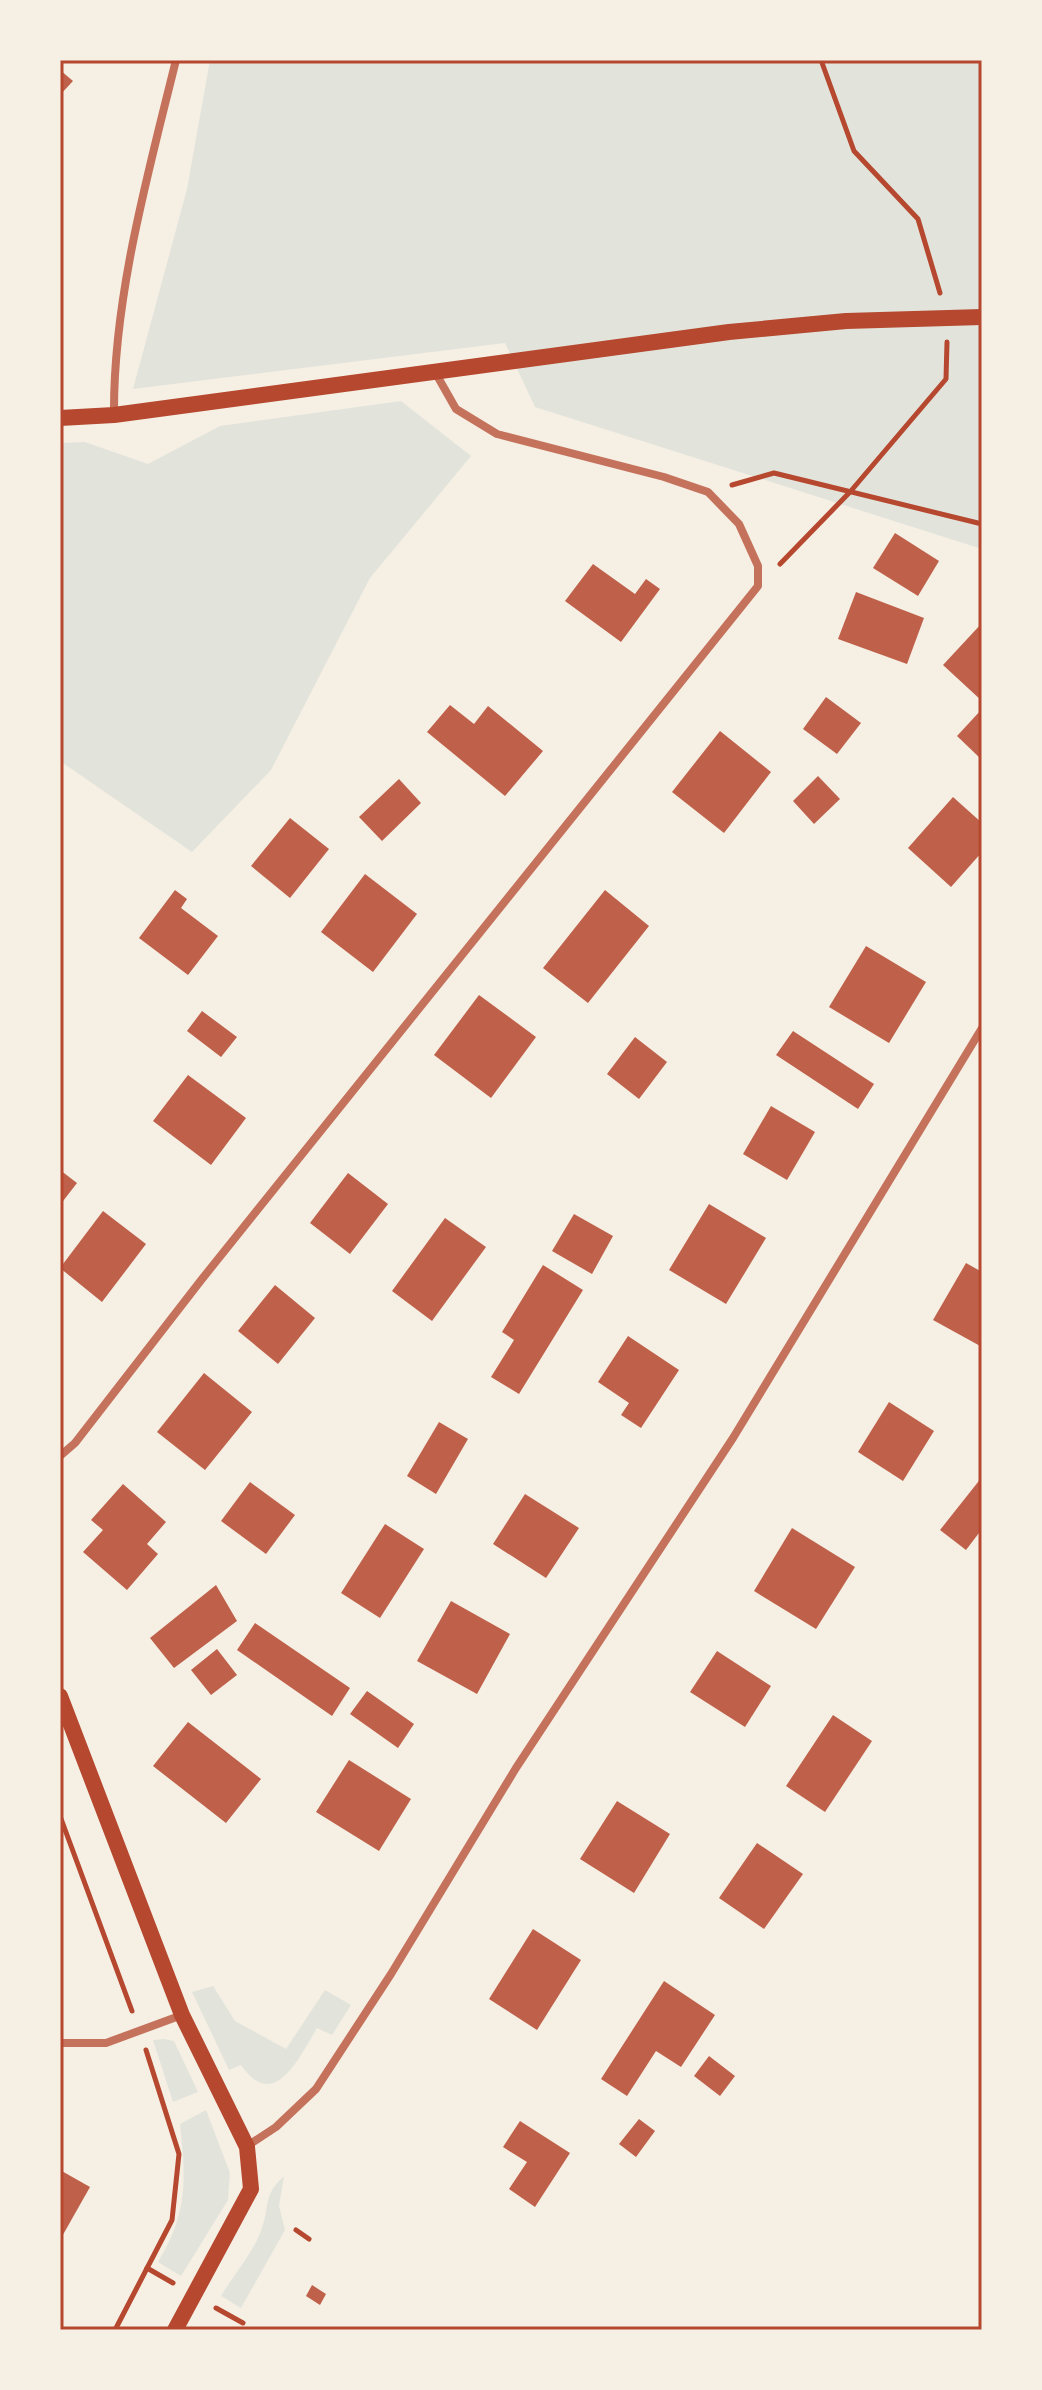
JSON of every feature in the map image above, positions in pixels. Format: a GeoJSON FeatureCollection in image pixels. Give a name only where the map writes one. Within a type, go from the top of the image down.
{"type":"FeatureCollection","features":[{"type":"Feature","properties":{"kind":"main road"},"geometry":{"type":"LineString","coordinates":[[60,418],[114,415],[729,332],[846,321],[982,317]]}},
{"type":"Feature","properties":{"kind":"main road"},"geometry":{"type":"LineString","coordinates":[[60,1696],[182,2015],[247,2147],[251,2189],[175,2330]]}},
{"type":"Feature","properties":{"kind":"street"},"geometry":{"type":"LineString","coordinates":[[114,415],[113,363],[142,199],[176,60]]}},
{"type":"Feature","properties":{"kind":"street"},"geometry":{"type":"LineString","coordinates":[[60,1456],[75,1443],[221,1255],[758,586],[758,566],[739,524],[708,492],[664,477],[497,434],[456,409],[435,372]]}},
{"type":"Feature","properties":{"kind":"street"},"geometry":{"type":"LineString","coordinates":[[247,2147],[288,2118],[316,2089],[391,1974],[516,1768],[733,1438],[982,1028]]}},
{"type":"Feature","properties":{"kind":"street"},"geometry":{"type":"LineString","coordinates":[[61,2043],[106,2043],[182,2015]]}},
{"type":"Feature","properties":{"kind":"path"},"geometry":{"type":"LineString","coordinates":[[758,586],[850,492],[946,379],[947,317],[918,219],[854,151],[821,60]]}},
{"type":"Feature","properties":{"kind":"path"},"geometry":{"type":"LineString","coordinates":[[708,492],[774,473],[982,524]]}},
{"type":"Feature","properties":{"kind":"path"},"geometry":{"type":"LineString","coordinates":[[60,1816],[140,2031],[179,2154],[172,2220],[115,2330]]}},
{"type":"Feature","properties":{"kind":"path"},"geometry":{"type":"LineString","coordinates":[[296,2230],[309,2239]]}},
{"type":"Feature","properties":{"kind":"shaded area"},"geometry":{"type":"Polygon","coordinates":[[[210,60],[982,60],[982,549],[535,407],[505,343],[133,389],[187,189],[210,60]]]}},
{"type":"Feature","properties":{"kind":"shaded area"},"geometry":{"type":"Polygon","coordinates":[[[401,401],[471,456],[370,578],[271,770],[192,852],[60,761],[60,443],[85,442],[148,464],[220,426],[401,401]]]}},
{"type":"Feature","properties":{"kind":"shaded area"},"geometry":{"type":"Polygon","coordinates":[[[213,1986],[235,2021],[286,2049],[325,1990],[351,2005],[332,2035],[317,2028],[285,2075],[275,2082],[264,2084],[253,2079],[241,2065],[229,2070],[192,1992],[213,1986]]]}},
{"type":"Feature","properties":{"kind":"shaded area"},"geometry":{"type":"Polygon","coordinates":[[[153,2040],[174,2041],[198,2092],[173,2102],[153,2040]]]}},
{"type":"Feature","properties":{"kind":"shaded area"},"geometry":{"type":"Polygon","coordinates":[[[206,2110],[230,2173],[228,2200],[181,2276],[158,2262],[180,2212],[184,2179],[180,2124],[206,2110]]]}},
{"type":"Feature","properties":{"kind":"shaded area"},"geometry":{"type":"Polygon","coordinates":[[[284,2176],[279,2206],[285,2230],[241,2308],[221,2296],[254,2245],[262,2228],[270,2195],[284,2176]]]}},
{"type":"Feature","properties":{"kind":"building"},"geometry":{"type":"Polygon","coordinates":[[[60,70],[73,81],[60,95],[60,70]]]}},
{"type":"Feature","properties":{"kind":"building"},"geometry":{"type":"Polygon","coordinates":[[[895,533],[939,561],[918,596],[873,568],[895,533]]]}},
{"type":"Feature","properties":{"kind":"building"},"geometry":{"type":"Polygon","coordinates":[[[593,564],[635,594],[646,579],[660,589],[621,642],[565,601],[593,564]]]}},
{"type":"Feature","properties":{"kind":"building"},"geometry":{"type":"Polygon","coordinates":[[[856,592],[924,618],[907,664],[838,639],[856,592]]]}},
{"type":"Feature","properties":{"kind":"building"},"geometry":{"type":"Polygon","coordinates":[[[982,623],[982,701],[943,665],[982,623]]]}},
{"type":"Feature","properties":{"kind":"building"},"geometry":{"type":"Polygon","coordinates":[[[826,697],[861,723],[837,754],[803,729],[826,697]]]}},
{"type":"Feature","properties":{"kind":"building"},"geometry":{"type":"Polygon","coordinates":[[[450,705],[474,724],[488,706],[543,751],[505,796],[427,732],[450,705]]]}},
{"type":"Feature","properties":{"kind":"building"},"geometry":{"type":"Polygon","coordinates":[[[982,709],[982,760],[957,736],[982,709]]]}},
{"type":"Feature","properties":{"kind":"building"},"geometry":{"type":"Polygon","coordinates":[[[720,731],[771,772],[724,833],[672,792],[720,731]]]}},
{"type":"Feature","properties":{"kind":"building"},"geometry":{"type":"Polygon","coordinates":[[[818,776],[840,799],[814,824],[793,801],[818,776]]]}},
{"type":"Feature","properties":{"kind":"building"},"geometry":{"type":"Polygon","coordinates":[[[399,779],[421,803],[382,841],[359,817],[399,779]]]}},
{"type":"Feature","properties":{"kind":"building"},"geometry":{"type":"Polygon","coordinates":[[[953,797],[982,823],[982,852],[951,887],[908,848],[953,797]]]}},
{"type":"Feature","properties":{"kind":"building"},"geometry":{"type":"Polygon","coordinates":[[[290,818],[329,849],[290,898],[251,866],[290,818]]]}},
{"type":"Feature","properties":{"kind":"building"},"geometry":{"type":"Polygon","coordinates":[[[365,874],[417,914],[373,972],[321,932],[365,874]]]}},
{"type":"Feature","properties":{"kind":"building"},"geometry":{"type":"Polygon","coordinates":[[[175,890],[187,899],[181,908],[218,936],[188,975],[139,938],[175,890]]]}},
{"type":"Feature","properties":{"kind":"building"},"geometry":{"type":"Polygon","coordinates":[[[605,890],[649,926],[588,1003],[543,968],[605,890]]]}},
{"type":"Feature","properties":{"kind":"building"},"geometry":{"type":"Polygon","coordinates":[[[866,946],[926,982],[889,1043],[829,1007],[866,946]]]}},
{"type":"Feature","properties":{"kind":"building"},"geometry":{"type":"Polygon","coordinates":[[[479,995],[536,1037],[491,1098],[434,1055],[479,995]]]}},
{"type":"Feature","properties":{"kind":"building"},"geometry":{"type":"Polygon","coordinates":[[[202,1011],[237,1037],[221,1057],[187,1031],[202,1011]]]}},
{"type":"Feature","properties":{"kind":"building"},"geometry":{"type":"Polygon","coordinates":[[[793,1031],[874,1084],[858,1109],[776,1055],[793,1031]]]}},
{"type":"Feature","properties":{"kind":"building"},"geometry":{"type":"Polygon","coordinates":[[[635,1037],[667,1062],[639,1099],[607,1074],[635,1037]]]}},
{"type":"Feature","properties":{"kind":"building"},"geometry":{"type":"Polygon","coordinates":[[[188,1075],[246,1118],[211,1165],[153,1121],[188,1075]]]}},
{"type":"Feature","properties":{"kind":"building"},"geometry":{"type":"Polygon","coordinates":[[[771,1106],[815,1132],[787,1180],[743,1154],[771,1106]]]}},
{"type":"Feature","properties":{"kind":"building"},"geometry":{"type":"Polygon","coordinates":[[[60,1170],[77,1183],[60,1205],[60,1170]]]}},
{"type":"Feature","properties":{"kind":"building"},"geometry":{"type":"Polygon","coordinates":[[[348,1173],[388,1204],[350,1254],[310,1223],[348,1173]]]}},
{"type":"Feature","properties":{"kind":"building"},"geometry":{"type":"Polygon","coordinates":[[[709,1204],[766,1238],[726,1304],[669,1270],[709,1204]]]}},
{"type":"Feature","properties":{"kind":"building"},"geometry":{"type":"Polygon","coordinates":[[[103,1211],[146,1244],[102,1302],[60,1268],[103,1211]]]}},
{"type":"Feature","properties":{"kind":"building"},"geometry":{"type":"Polygon","coordinates":[[[574,1214],[613,1236],[592,1274],[552,1251],[574,1214]]]}},
{"type":"Feature","properties":{"kind":"building"},"geometry":{"type":"Polygon","coordinates":[[[445,1218],[486,1247],[432,1321],[392,1291],[445,1218]]]}},
{"type":"Feature","properties":{"kind":"building"},"geometry":{"type":"Polygon","coordinates":[[[966,1263],[982,1272],[982,1347],[933,1320],[966,1263]]]}},
{"type":"Feature","properties":{"kind":"building"},"geometry":{"type":"Polygon","coordinates":[[[543,1265],[583,1290],[519,1394],[491,1377],[514,1340],[502,1332],[543,1265]]]}},
{"type":"Feature","properties":{"kind":"building"},"geometry":{"type":"Polygon","coordinates":[[[275,1285],[315,1318],[278,1364],[238,1331],[275,1285]]]}},
{"type":"Feature","properties":{"kind":"building"},"geometry":{"type":"Polygon","coordinates":[[[628,1336],[679,1370],[641,1428],[621,1415],[629,1403],[598,1382],[628,1336]]]}},
{"type":"Feature","properties":{"kind":"building"},"geometry":{"type":"Polygon","coordinates":[[[204,1373],[252,1412],[205,1470],[157,1432],[204,1373]]]}},
{"type":"Feature","properties":{"kind":"building"},"geometry":{"type":"Polygon","coordinates":[[[889,1402],[934,1431],[903,1481],[858,1452],[889,1402]]]}},
{"type":"Feature","properties":{"kind":"building"},"geometry":{"type":"Polygon","coordinates":[[[439,1422],[468,1439],[436,1494],[407,1476],[439,1422]]]}},
{"type":"Feature","properties":{"kind":"building"},"geometry":{"type":"Polygon","coordinates":[[[982,1477],[982,1529],[966,1550],[940,1530],[982,1477]]]}},
{"type":"Feature","properties":{"kind":"building"},"geometry":{"type":"Polygon","coordinates":[[[250,1482],[295,1515],[266,1554],[221,1521],[250,1482]]]}},
{"type":"Feature","properties":{"kind":"building"},"geometry":{"type":"Polygon","coordinates":[[[123,1484],[166,1522],[147,1544],[158,1554],[127,1590],[83,1552],[103,1530],[91,1520],[123,1484]]]}},
{"type":"Feature","properties":{"kind":"building"},"geometry":{"type":"Polygon","coordinates":[[[525,1494],[579,1528],[546,1578],[493,1544],[525,1494]]]}},
{"type":"Feature","properties":{"kind":"building"},"geometry":{"type":"Polygon","coordinates":[[[385,1524],[424,1549],[380,1618],[341,1593],[385,1524]]]}},
{"type":"Feature","properties":{"kind":"building"},"geometry":{"type":"Polygon","coordinates":[[[792,1528],[855,1567],[816,1629],[754,1591],[792,1528]]]}},
{"type":"Feature","properties":{"kind":"building"},"geometry":{"type":"Polygon","coordinates":[[[216,1585],[237,1621],[174,1668],[150,1638],[216,1585]]]}},
{"type":"Feature","properties":{"kind":"building"},"geometry":{"type":"Polygon","coordinates":[[[451,1601],[510,1634],[477,1694],[417,1661],[451,1601]]]}},
{"type":"Feature","properties":{"kind":"building"},"geometry":{"type":"Polygon","coordinates":[[[255,1623],[350,1688],[332,1716],[237,1650],[255,1623]]]}},
{"type":"Feature","properties":{"kind":"building"},"geometry":{"type":"Polygon","coordinates":[[[217,1649],[237,1675],[211,1695],[191,1670],[217,1649]]]}},
{"type":"Feature","properties":{"kind":"building"},"geometry":{"type":"Polygon","coordinates":[[[717,1651],[771,1686],[745,1727],[690,1692],[717,1651]]]}},
{"type":"Feature","properties":{"kind":"building"},"geometry":{"type":"Polygon","coordinates":[[[367,1691],[414,1724],[398,1748],[350,1714],[367,1691]]]}},
{"type":"Feature","properties":{"kind":"building"},"geometry":{"type":"Polygon","coordinates":[[[833,1715],[872,1741],[825,1812],[786,1786],[833,1715]]]}},
{"type":"Feature","properties":{"kind":"building"},"geometry":{"type":"Polygon","coordinates":[[[188,1722],[261,1779],[226,1823],[153,1766],[188,1722]]]}},
{"type":"Feature","properties":{"kind":"building"},"geometry":{"type":"Polygon","coordinates":[[[349,1760],[411,1799],[379,1851],[316,1812],[349,1760]]]}},
{"type":"Feature","properties":{"kind":"building"},"geometry":{"type":"Polygon","coordinates":[[[617,1801],[670,1834],[634,1893],[580,1859],[617,1801]]]}},
{"type":"Feature","properties":{"kind":"building"},"geometry":{"type":"Polygon","coordinates":[[[757,1843],[803,1874],[764,1929],[719,1898],[757,1843]]]}},
{"type":"Feature","properties":{"kind":"building"},"geometry":{"type":"Polygon","coordinates":[[[533,1929],[581,1960],[537,2030],[489,1999],[533,1929]]]}},
{"type":"Feature","properties":{"kind":"building"},"geometry":{"type":"Polygon","coordinates":[[[664,1981],[715,2015],[681,2067],[656,2051],[627,2096],[601,2079],[664,1981]]]}},
{"type":"Feature","properties":{"kind":"building"},"geometry":{"type":"Polygon","coordinates":[[[709,2056],[735,2076],[720,2096],[694,2076],[709,2056]]]}},
{"type":"Feature","properties":{"kind":"building"},"geometry":{"type":"Polygon","coordinates":[[[639,2119],[655,2131],[636,2157],[619,2144],[639,2119]]]}},
{"type":"Feature","properties":{"kind":"building"},"geometry":{"type":"Polygon","coordinates":[[[520,2121],[570,2153],[535,2207],[509,2189],[527,2162],[503,2147],[520,2121]]]}},
{"type":"Feature","properties":{"kind":"building"},"geometry":{"type":"Polygon","coordinates":[[[60,2170],[90,2187],[60,2240],[60,2170]]]}},
{"type":"Feature","properties":{"kind":"building"},"geometry":{"type":"Polygon","coordinates":[[[312,2285],[326,2294],[320,2305],[306,2296],[312,2285]]]}}]}
